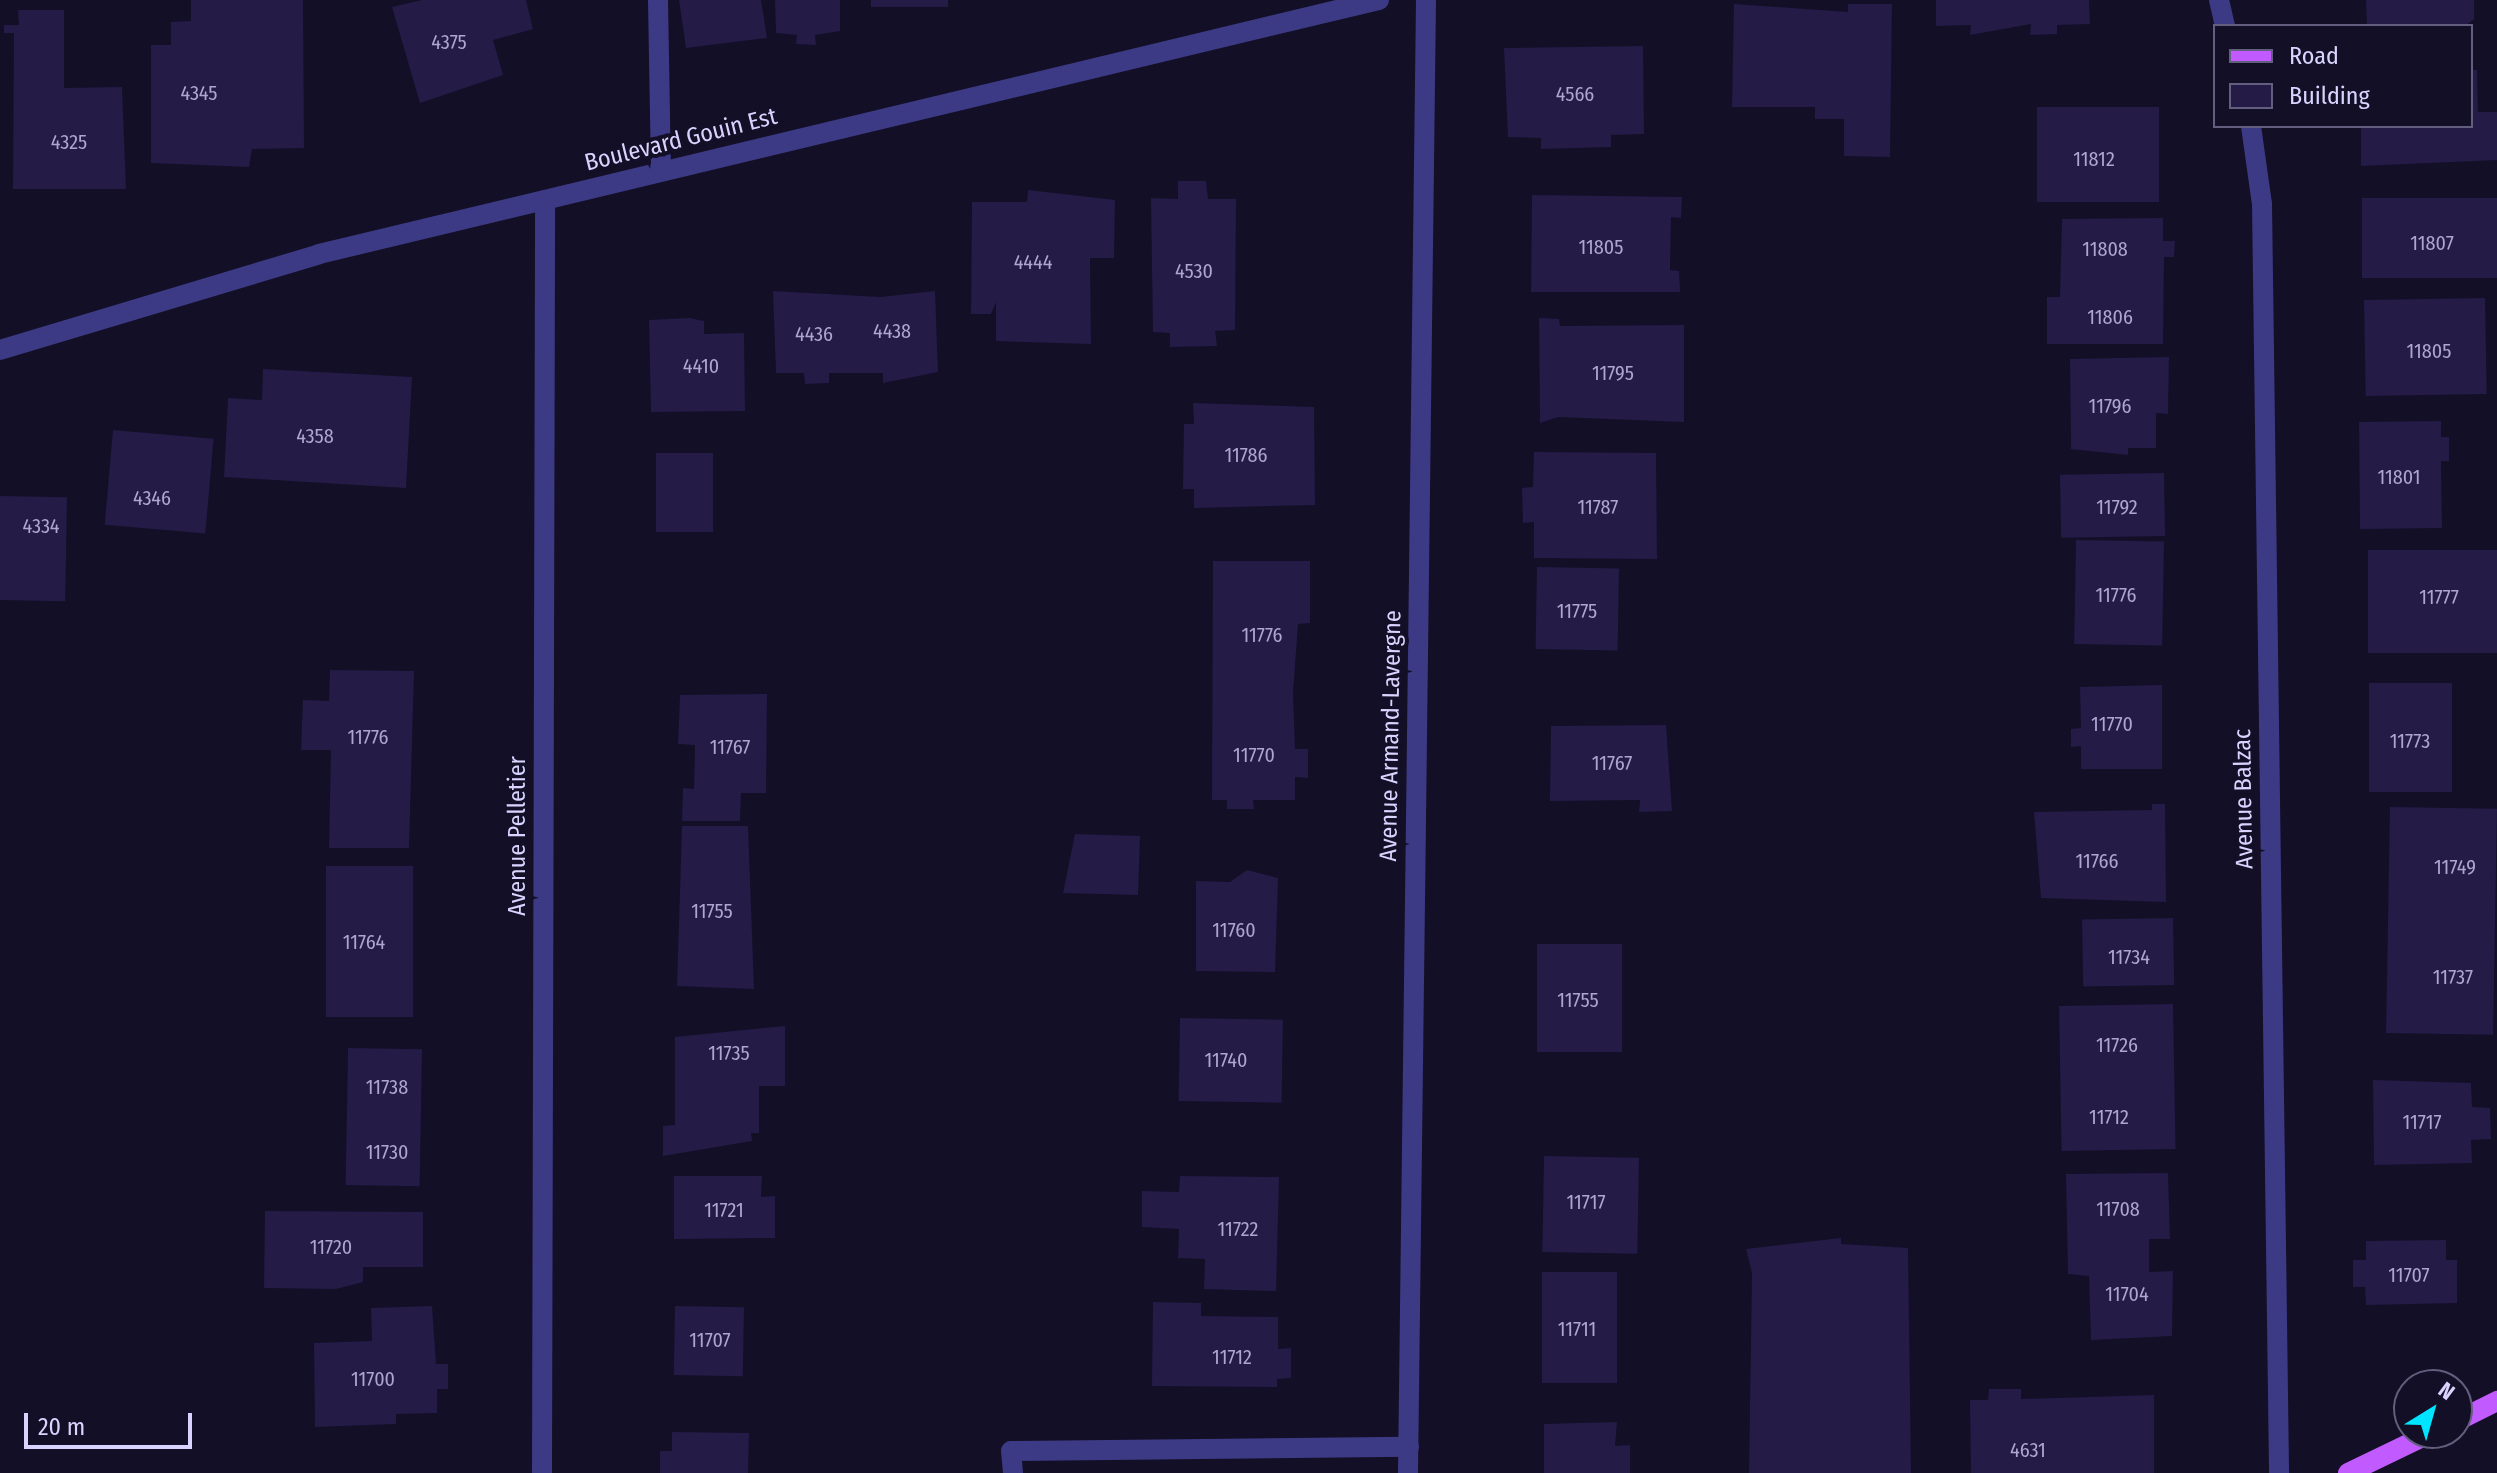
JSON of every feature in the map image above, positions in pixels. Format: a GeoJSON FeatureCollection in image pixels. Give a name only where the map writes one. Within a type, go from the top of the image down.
{"type":"FeatureCollection","features":[{"type":"Feature","properties":{"kind":"main road"},"geometry":{"type":"LineString","coordinates":[[2473,1413],[2497,1401]]}},
{"type":"Feature","properties":{"kind":"main road"},"geometry":{"type":"LineString","coordinates":[[2348,1473],[2398,1449]]}},
{"type":"Feature","properties":{"kind":"street"},"geometry":{"type":"LineString","coordinates":[[658,0],[661,171]]}},
{"type":"Feature","properties":{"kind":"street","name":"Boulevard Gouin Est"},"geometry":{"type":"LineString","coordinates":[[0,350],[319,254],[1379,0]]}},
{"type":"Feature","properties":{"kind":"street","name":"Avenue Armand-Lavergne"},"geometry":{"type":"LineString","coordinates":[[1408,1473],[1426,0]]}},
{"type":"Feature","properties":{"kind":"street"},"geometry":{"type":"LineString","coordinates":[[2219,0],[2225,24]]}},
{"type":"Feature","properties":{"kind":"street","name":"Avenue Balzac"},"geometry":{"type":"LineString","coordinates":[[2251,128],[2262,220],[2279,1473]]}},
{"type":"Feature","properties":{"kind":"street","name":"Avenue Pelletier"},"geometry":{"type":"LineString","coordinates":[[542,1473],[545,200]]}},
{"type":"Feature","properties":{"kind":"street"},"geometry":{"type":"LineString","coordinates":[[1013,1473],[1011,1451],[1409,1447]]}},
{"type":"Feature","properties":{"kind":"building"},"geometry":{"type":"Polygon","coordinates":[[[191,0],[303,0],[304,148],[252,149],[249,167],[151,163],[151,45],[171,45],[171,22],[191,21],[191,0]]]}},
{"type":"Feature","properties":{"kind":"building"},"geometry":{"type":"Polygon","coordinates":[[[422,0],[526,0],[533,29],[493,40],[503,75],[420,103],[392,7],[422,0]]]}},
{"type":"Feature","properties":{"kind":"building"},"geometry":{"type":"Polygon","coordinates":[[[679,0],[761,0],[767,38],[686,48],[679,0]]]}},
{"type":"Feature","properties":{"kind":"building"},"geometry":{"type":"Polygon","coordinates":[[[775,0],[840,0],[840,31],[815,35],[816,45],[796,44],[797,35],[776,33],[775,0]]]}},
{"type":"Feature","properties":{"kind":"building"},"geometry":{"type":"Polygon","coordinates":[[[871,0],[948,0],[948,7],[871,7],[871,0]]]}},
{"type":"Feature","properties":{"kind":"building"},"geometry":{"type":"Polygon","coordinates":[[[1936,0],[2089,0],[2090,24],[2057,25],[2057,34],[2030,35],[2031,24],[1970,35],[1971,25],[1936,26],[1936,0]]]}},
{"type":"Feature","properties":{"kind":"building"},"geometry":{"type":"Polygon","coordinates":[[[2366,0],[2474,0],[2474,19],[2468,24],[2367,24],[2366,0]]]}},
{"type":"Feature","properties":{"kind":"building"},"geometry":{"type":"Polygon","coordinates":[[[1734,4],[1848,12],[1848,4],[1892,4],[1890,157],[1844,156],[1844,119],[1815,119],[1815,107],[1732,107],[1734,4]]]}},
{"type":"Feature","properties":{"kind":"building"},"geometry":{"type":"Polygon","coordinates":[[[18,10],[64,10],[64,88],[122,87],[126,189],[13,189],[14,33],[4,33],[4,25],[19,25],[18,10]]]}},
{"type":"Feature","properties":{"kind":"building"},"geometry":{"type":"Polygon","coordinates":[[[1643,46],[1644,134],[1611,135],[1611,147],[1541,149],[1541,138],[1508,137],[1504,48],[1643,46]]]}},
{"type":"Feature","properties":{"kind":"building"},"geometry":{"type":"Polygon","coordinates":[[[2473,70],[2477,70],[2478,112],[2497,112],[2497,160],[2361,166],[2361,128],[2473,128],[2473,70]]]}},
{"type":"Feature","properties":{"kind":"building"},"geometry":{"type":"Polygon","coordinates":[[[2037,107],[2159,107],[2159,202],[2037,202],[2037,107]]]}},
{"type":"Feature","properties":{"kind":"building"},"geometry":{"type":"Polygon","coordinates":[[[1178,181],[1206,181],[1208,199],[1236,199],[1235,330],[1215,331],[1217,346],[1170,347],[1170,333],[1153,332],[1151,198],[1178,199],[1178,181]]]}},
{"type":"Feature","properties":{"kind":"building"},"geometry":{"type":"Polygon","coordinates":[[[1028,190],[1115,200],[1114,258],[1090,258],[1091,344],[996,341],[996,302],[991,314],[971,314],[972,202],[1027,202],[1028,190]]]}},
{"type":"Feature","properties":{"kind":"building"},"geometry":{"type":"Polygon","coordinates":[[[1532,195],[1682,197],[1681,218],[1671,217],[1670,270],[1679,271],[1680,292],[1531,292],[1532,195]]]}},
{"type":"Feature","properties":{"kind":"building"},"geometry":{"type":"Polygon","coordinates":[[[2362,198],[2497,198],[2497,278],[2362,278],[2362,198]]]}},
{"type":"Feature","properties":{"kind":"building"},"geometry":{"type":"Polygon","coordinates":[[[2163,218],[2163,241],[2175,241],[2174,257],[2164,257],[2163,344],[2047,344],[2047,297],[2060,297],[2062,219],[2163,218]]]}},
{"type":"Feature","properties":{"kind":"building"},"geometry":{"type":"Polygon","coordinates":[[[773,291],[880,297],[935,291],[938,372],[883,383],[883,373],[829,373],[829,383],[805,384],[804,373],[776,373],[773,291]]]}},
{"type":"Feature","properties":{"kind":"building"},"geometry":{"type":"Polygon","coordinates":[[[2485,298],[2487,394],[2366,396],[2364,300],[2485,298]]]}},
{"type":"Feature","properties":{"kind":"building"},"geometry":{"type":"Polygon","coordinates":[[[689,318],[704,321],[704,334],[744,333],[745,411],[651,412],[649,320],[689,318]]]}},
{"type":"Feature","properties":{"kind":"building"},"geometry":{"type":"Polygon","coordinates":[[[1539,318],[1559,319],[1560,326],[1684,325],[1684,422],[1558,417],[1540,423],[1539,318]]]}},
{"type":"Feature","properties":{"kind":"building"},"geometry":{"type":"Polygon","coordinates":[[[2169,357],[2168,414],[2156,413],[2156,448],[2128,448],[2128,455],[2071,449],[2070,359],[2169,357]]]}},
{"type":"Feature","properties":{"kind":"building"},"geometry":{"type":"Polygon","coordinates":[[[263,369],[412,377],[406,488],[224,477],[228,398],[262,400],[263,369]]]}},
{"type":"Feature","properties":{"kind":"building"},"geometry":{"type":"Polygon","coordinates":[[[1193,403],[1314,407],[1315,505],[1194,508],[1194,489],[1183,489],[1184,424],[1194,424],[1193,403]]]}},
{"type":"Feature","properties":{"kind":"building"},"geometry":{"type":"Polygon","coordinates":[[[2441,421],[2441,437],[2449,437],[2449,461],[2441,461],[2442,528],[2360,529],[2359,422],[2441,421]]]}},
{"type":"Feature","properties":{"kind":"building"},"geometry":{"type":"Polygon","coordinates":[[[113,430],[214,439],[205,533],[105,525],[113,430]]]}},
{"type":"Feature","properties":{"kind":"building"},"geometry":{"type":"Polygon","coordinates":[[[1534,452],[1656,453],[1657,559],[1534,558],[1534,522],[1523,523],[1522,488],[1533,487],[1534,452]]]}},
{"type":"Feature","properties":{"kind":"building"},"geometry":{"type":"Polygon","coordinates":[[[656,453],[713,453],[713,532],[656,532],[656,453]]]}},
{"type":"Feature","properties":{"kind":"building"},"geometry":{"type":"Polygon","coordinates":[[[2164,473],[2165,536],[2061,538],[2060,475],[2164,473]]]}},
{"type":"Feature","properties":{"kind":"building"},"geometry":{"type":"Polygon","coordinates":[[[0,496],[67,497],[65,601],[0,600],[0,496]]]}},
{"type":"Feature","properties":{"kind":"building"},"geometry":{"type":"Polygon","coordinates":[[[2076,540],[2164,542],[2162,646],[2074,644],[2076,540]]]}},
{"type":"Feature","properties":{"kind":"building"},"geometry":{"type":"Polygon","coordinates":[[[2368,550],[2497,550],[2497,653],[2368,653],[2368,550]]]}},
{"type":"Feature","properties":{"kind":"building"},"geometry":{"type":"Polygon","coordinates":[[[1213,561],[1310,561],[1310,623],[1298,624],[1293,693],[1295,749],[1308,749],[1308,778],[1295,777],[1295,800],[1253,800],[1254,809],[1227,809],[1227,800],[1212,800],[1213,561]]]}},
{"type":"Feature","properties":{"kind":"building"},"geometry":{"type":"Polygon","coordinates":[[[1537,567],[1619,568],[1618,650],[1536,649],[1537,567]]]}},
{"type":"Feature","properties":{"kind":"building"},"geometry":{"type":"Polygon","coordinates":[[[330,670],[414,671],[409,848],[329,848],[331,750],[301,750],[303,700],[329,701],[330,670]]]}},
{"type":"Feature","properties":{"kind":"building"},"geometry":{"type":"Polygon","coordinates":[[[2369,683],[2452,683],[2452,792],[2369,792],[2369,683]]]}},
{"type":"Feature","properties":{"kind":"building"},"geometry":{"type":"Polygon","coordinates":[[[2162,685],[2162,769],[2081,769],[2081,746],[2071,747],[2071,729],[2081,728],[2080,687],[2162,685]]]}},
{"type":"Feature","properties":{"kind":"building"},"geometry":{"type":"Polygon","coordinates":[[[767,694],[766,793],[741,793],[740,821],[682,821],[683,788],[694,789],[695,745],[678,744],[680,695],[767,694]]]}},
{"type":"Feature","properties":{"kind":"building"},"geometry":{"type":"Polygon","coordinates":[[[1666,725],[1672,811],[1639,812],[1640,800],[1550,801],[1551,726],[1666,725]]]}},
{"type":"Feature","properties":{"kind":"building"},"geometry":{"type":"Polygon","coordinates":[[[2152,804],[2165,804],[2166,902],[2041,898],[2034,812],[2152,810],[2152,804]]]}},
{"type":"Feature","properties":{"kind":"building"},"geometry":{"type":"Polygon","coordinates":[[[2390,807],[2497,809],[2493,1035],[2386,1033],[2390,807]]]}},
{"type":"Feature","properties":{"kind":"building"},"geometry":{"type":"Polygon","coordinates":[[[682,826],[748,826],[754,989],[677,986],[682,826]]]}},
{"type":"Feature","properties":{"kind":"building"},"geometry":{"type":"Polygon","coordinates":[[[1075,834],[1140,836],[1138,895],[1063,893],[1075,834]]]}},
{"type":"Feature","properties":{"kind":"building"},"geometry":{"type":"Polygon","coordinates":[[[326,866],[413,866],[413,1017],[326,1017],[326,866]]]}},
{"type":"Feature","properties":{"kind":"building"},"geometry":{"type":"Polygon","coordinates":[[[1247,870],[1278,878],[1275,972],[1196,971],[1196,881],[1230,882],[1247,870]]]}},
{"type":"Feature","properties":{"kind":"building"},"geometry":{"type":"Polygon","coordinates":[[[2173,918],[2174,985],[2083,987],[2082,920],[2173,918]]]}},
{"type":"Feature","properties":{"kind":"building"},"geometry":{"type":"Polygon","coordinates":[[[1537,944],[1622,944],[1622,1052],[1537,1052],[1537,944]]]}},
{"type":"Feature","properties":{"kind":"building"},"geometry":{"type":"Polygon","coordinates":[[[2173,1004],[2176,1149],[2062,1151],[2059,1006],[2173,1004]]]}},
{"type":"Feature","properties":{"kind":"building"},"geometry":{"type":"Polygon","coordinates":[[[1180,1018],[1283,1020],[1282,1103],[1179,1101],[1180,1018]]]}},
{"type":"Feature","properties":{"kind":"building"},"geometry":{"type":"Polygon","coordinates":[[[785,1026],[785,1086],[759,1086],[759,1133],[751,1133],[752,1141],[663,1156],[663,1126],[675,1125],[675,1037],[785,1026]]]}},
{"type":"Feature","properties":{"kind":"building"},"geometry":{"type":"Polygon","coordinates":[[[348,1048],[422,1049],[420,1186],[346,1185],[348,1048]]]}},
{"type":"Feature","properties":{"kind":"building"},"geometry":{"type":"Polygon","coordinates":[[[2373,1080],[2471,1083],[2472,1107],[2490,1108],[2491,1139],[2471,1140],[2472,1163],[2374,1165],[2373,1080]]]}},
{"type":"Feature","properties":{"kind":"building"},"geometry":{"type":"Polygon","coordinates":[[[1544,1156],[1639,1158],[1637,1254],[1542,1252],[1544,1156]]]}},
{"type":"Feature","properties":{"kind":"building"},"geometry":{"type":"Polygon","coordinates":[[[2168,1173],[2170,1239],[2149,1239],[2149,1272],[2173,1271],[2172,1336],[2091,1340],[2089,1276],[2068,1274],[2066,1174],[2168,1173]]]}},
{"type":"Feature","properties":{"kind":"building"},"geometry":{"type":"Polygon","coordinates":[[[674,1176],[762,1176],[761,1197],[775,1196],[775,1238],[674,1239],[674,1176]]]}},
{"type":"Feature","properties":{"kind":"building"},"geometry":{"type":"Polygon","coordinates":[[[1180,1176],[1279,1177],[1276,1291],[1204,1289],[1205,1259],[1178,1258],[1179,1229],[1142,1227],[1142,1191],[1179,1192],[1180,1176]]]}},
{"type":"Feature","properties":{"kind":"building"},"geometry":{"type":"Polygon","coordinates":[[[265,1211],[423,1212],[423,1267],[363,1267],[363,1282],[336,1289],[264,1288],[265,1211]]]}},
{"type":"Feature","properties":{"kind":"building"},"geometry":{"type":"Polygon","coordinates":[[[1841,1238],[1841,1244],[1908,1248],[1911,1473],[1749,1473],[1752,1273],[1746,1249],[1841,1238]]]}},
{"type":"Feature","properties":{"kind":"building"},"geometry":{"type":"Polygon","coordinates":[[[2446,1240],[2446,1260],[2457,1260],[2457,1303],[2366,1305],[2365,1287],[2353,1287],[2353,1260],[2366,1260],[2366,1241],[2446,1240]]]}},
{"type":"Feature","properties":{"kind":"building"},"geometry":{"type":"Polygon","coordinates":[[[1542,1272],[1617,1272],[1617,1383],[1542,1383],[1542,1272]]]}},
{"type":"Feature","properties":{"kind":"building"},"geometry":{"type":"Polygon","coordinates":[[[1153,1302],[1201,1303],[1201,1316],[1278,1317],[1278,1349],[1291,1348],[1291,1378],[1277,1379],[1277,1387],[1152,1386],[1153,1302]]]}},
{"type":"Feature","properties":{"kind":"building"},"geometry":{"type":"Polygon","coordinates":[[[432,1306],[436,1364],[448,1364],[448,1389],[437,1389],[437,1413],[396,1414],[396,1424],[315,1427],[314,1343],[372,1341],[371,1308],[432,1306]]]}},
{"type":"Feature","properties":{"kind":"building"},"geometry":{"type":"Polygon","coordinates":[[[675,1306],[744,1307],[743,1376],[674,1375],[675,1306]]]}},
{"type":"Feature","properties":{"kind":"building"},"geometry":{"type":"Polygon","coordinates":[[[1989,1389],[2021,1389],[2021,1399],[2154,1395],[2154,1473],[1971,1473],[1970,1400],[1988,1400],[1989,1389]]]}},
{"type":"Feature","properties":{"kind":"building"},"geometry":{"type":"Polygon","coordinates":[[[1617,1422],[1615,1446],[1630,1445],[1630,1473],[1544,1473],[1544,1424],[1617,1422]]]}},
{"type":"Feature","properties":{"kind":"building"},"geometry":{"type":"Polygon","coordinates":[[[672,1432],[749,1433],[748,1473],[660,1473],[660,1451],[672,1451],[672,1432]]]}}]}
